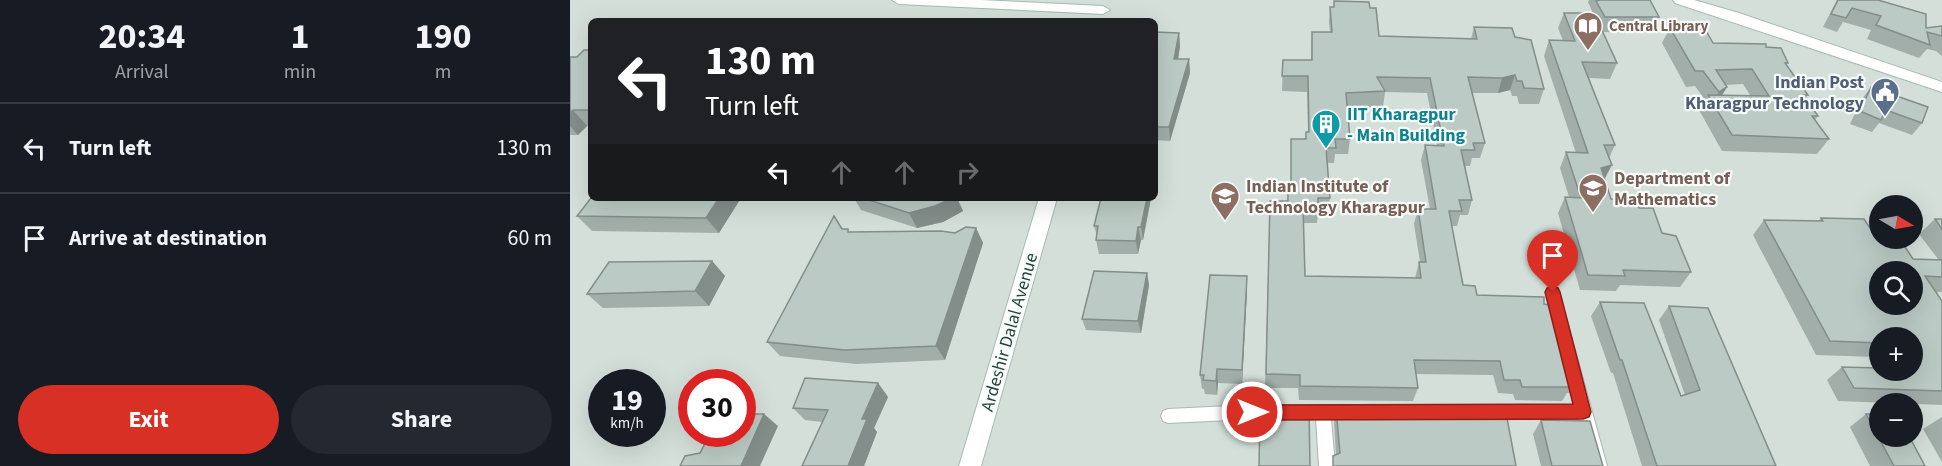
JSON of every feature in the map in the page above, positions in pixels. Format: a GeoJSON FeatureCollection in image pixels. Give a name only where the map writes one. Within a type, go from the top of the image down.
{"type":"FeatureCollection","features":[{"type":"Feature","properties":{"kind":"street"},"geometry":{"type":"LineString","coordinates":[[899,0],[1103,10]]}},
{"type":"Feature","properties":{"kind":"street"},"geometry":{"type":"LineString","coordinates":[[1680,0],[1734,16],[1942,87]]}},
{"type":"Feature","properties":{"kind":"street","name":"Ardeshir Dalal Avenue"},"geometry":{"type":"LineString","coordinates":[[970,466],[1047,201]]}},
{"type":"Feature","properties":{"kind":"street"},"geometry":{"type":"LineString","coordinates":[[1553,292],[1599,466]]}},
{"type":"Feature","properties":{"kind":"street"},"geometry":{"type":"LineString","coordinates":[[1168,416],[1323,412],[1583,412]]}},
{"type":"Feature","properties":{"kind":"street"},"geometry":{"type":"LineString","coordinates":[[1323,412],[1327,466]]}},
{"type":"Feature","properties":{"kind":"shaded area","name":"Indian Institute of Technology Kharagpur"},"geometry":{"type":"Polygon","coordinates":[[[570,0],[1942,0],[1942,466],[570,466],[570,0]]]}},
{"type":"Feature","properties":{"kind":"building"},"geometry":{"type":"Polygon","coordinates":[[[1650,0],[1659,17],[1605,17],[1596,1],[1650,0]]]}},
{"type":"Feature","properties":{"kind":"building"},"geometry":{"type":"Polygon","coordinates":[[[1838,0],[1878,0],[1926,14],[1926,28],[1942,26],[1942,36],[1927,32],[1930,45],[1876,25],[1881,16],[1852,8],[1846,18],[1831,14],[1838,0]]]}},
{"type":"Feature","properties":{"kind":"building"},"geometry":{"type":"Polygon","coordinates":[[[1334,1],[1369,2],[1370,8],[1376,8],[1379,36],[1477,39],[1474,27],[1512,28],[1515,37],[1531,40],[1544,89],[1524,88],[1522,81],[1517,81],[1515,75],[1502,78],[1468,77],[1485,143],[1473,143],[1475,150],[1461,150],[1472,200],[1459,200],[1462,211],[1449,211],[1463,285],[1475,286],[1477,295],[1544,297],[1544,304],[1553,306],[1567,356],[1570,356],[1578,380],[1568,380],[1570,387],[1522,387],[1520,380],[1504,380],[1500,361],[1414,360],[1418,388],[1300,386],[1300,375],[1266,374],[1270,201],[1288,201],[1288,191],[1291,191],[1291,139],[1306,139],[1306,132],[1309,132],[1308,76],[1282,76],[1283,60],[1312,60],[1312,32],[1332,32],[1330,7],[1334,7],[1334,1]],[[1377,77],[1385,91],[1346,93],[1350,139],[1335,139],[1336,148],[1326,148],[1330,198],[1318,198],[1318,208],[1303,207],[1305,276],[1421,278],[1419,262],[1426,262],[1418,209],[1436,209],[1425,145],[1444,146],[1430,78],[1377,77]]]}},
{"type":"Feature","properties":{"kind":"building"},"geometry":{"type":"Polygon","coordinates":[[[1564,13],[1594,13],[1617,63],[1582,62],[1615,145],[1604,145],[1612,165],[1601,168],[1611,199],[1636,200],[1639,208],[1653,208],[1662,233],[1676,236],[1691,272],[1623,270],[1625,276],[1588,275],[1565,197],[1581,198],[1566,152],[1588,153],[1549,40],[1575,41],[1564,13]]]}},
{"type":"Feature","properties":{"kind":"building"},"geometry":{"type":"Polygon","coordinates":[[[1670,28],[1705,29],[1713,43],[1766,44],[1766,47],[1781,48],[1788,63],[1785,63],[1808,95],[1803,95],[1818,116],[1812,116],[1829,139],[1732,135],[1708,95],[1769,96],[1752,69],[1716,70],[1727,87],[1719,92],[1703,71],[1695,71],[1670,28]]]}},
{"type":"Feature","properties":{"kind":"building"},"geometry":{"type":"Polygon","coordinates":[[[1158,32],[1179,33],[1174,59],[1189,59],[1169,127],[1158,127],[1158,32]]]}},
{"type":"Feature","properties":{"kind":"building"},"geometry":{"type":"Polygon","coordinates":[[[584,50],[588,50],[588,110],[573,110],[570,113],[570,57],[577,57],[584,50]]]}},
{"type":"Feature","properties":{"kind":"building"},"geometry":{"type":"Polygon","coordinates":[[[1871,87],[1928,107],[1922,123],[1886,110],[1881,120],[1860,111],[1871,87]]]}},
{"type":"Feature","properties":{"kind":"building"},"geometry":{"type":"Polygon","coordinates":[[[589,201],[717,201],[706,218],[577,216],[589,201]]]}},
{"type":"Feature","properties":{"kind":"building"},"geometry":{"type":"Polygon","coordinates":[[[872,201],[946,201],[935,206],[909,213],[872,201]]]}},
{"type":"Feature","properties":{"kind":"building"},"geometry":{"type":"Polygon","coordinates":[[[1100,201],[1146,201],[1136,241],[1096,240],[1098,226],[1094,226],[1100,201]]]}},
{"type":"Feature","properties":{"kind":"building"},"geometry":{"type":"Polygon","coordinates":[[[834,216],[842,229],[848,229],[848,232],[941,231],[955,233],[966,227],[976,228],[936,346],[845,350],[767,342],[834,216]]]}},
{"type":"Feature","properties":{"kind":"building"},"geometry":{"type":"Polygon","coordinates":[[[1864,219],[1869,226],[1869,249],[1906,249],[1913,259],[1942,260],[1942,277],[1925,276],[1942,301],[1942,391],[1854,388],[1842,367],[1869,368],[1869,381],[1923,381],[1923,327],[1869,327],[1869,343],[1830,341],[1764,220],[1864,219]]]}},
{"type":"Feature","properties":{"kind":"building"},"geometry":{"type":"Polygon","coordinates":[[[1935,219],[1942,219],[1942,229],[1935,219]]]}},
{"type":"Feature","properties":{"kind":"building"},"geometry":{"type":"Polygon","coordinates":[[[712,261],[695,291],[587,294],[609,262],[712,261]]]}},
{"type":"Feature","properties":{"kind":"building"},"geometry":{"type":"Polygon","coordinates":[[[1094,271],[1147,273],[1138,321],[1082,319],[1094,271]]]}},
{"type":"Feature","properties":{"kind":"building"},"geometry":{"type":"Polygon","coordinates":[[[1210,275],[1247,276],[1242,370],[1217,369],[1216,381],[1203,380],[1204,375],[1200,375],[1210,275]]]}},
{"type":"Feature","properties":{"kind":"building"},"geometry":{"type":"Polygon","coordinates":[[[1600,302],[1644,303],[1681,396],[1700,390],[1669,306],[1708,308],[1776,466],[1657,466],[1600,302]]]}},
{"type":"Feature","properties":{"kind":"building"},"geometry":{"type":"Polygon","coordinates":[[[805,378],[878,383],[862,419],[867,419],[848,466],[802,466],[828,410],[793,408],[805,378]]]}},
{"type":"Feature","properties":{"kind":"building"},"geometry":{"type":"Polygon","coordinates":[[[1270,408],[1285,408],[1285,412],[1309,412],[1310,466],[1259,466],[1260,413],[1270,408]]]}},
{"type":"Feature","properties":{"kind":"building"},"geometry":{"type":"Polygon","coordinates":[[[1336,408],[1507,418],[1516,466],[1333,466],[1333,456],[1340,453],[1336,408]]]}},
{"type":"Feature","properties":{"kind":"building"},"geometry":{"type":"Polygon","coordinates":[[[756,414],[764,414],[756,432],[756,414]]]}},
{"type":"Feature","properties":{"kind":"building"},"geometry":{"type":"Polygon","coordinates":[[[1541,420],[1590,421],[1603,466],[1552,466],[1541,420]]]}},
{"type":"Feature","properties":{"kind":"building"},"geometry":{"type":"Polygon","coordinates":[[[703,447],[749,447],[741,466],[680,466],[685,456],[700,453],[703,447]]]}},
{"type":"Feature","properties":{"kind":"building"},"geometry":{"type":"Polygon","coordinates":[[[1884,447],[1915,447],[1925,466],[1894,466],[1884,447]]]}},
{"type":"Feature","properties":{"kind":"place","name":"Central Library"},"geometry":{"type":"Point","coordinates":[1588,52]}},
{"type":"Feature","properties":{"kind":"place","name":"Indian Post Kharagpur Technology"},"geometry":{"type":"Point","coordinates":[1885,118]}},
{"type":"Feature","properties":{"kind":"place","name":"IIT Kharagpur - Main Building"},"geometry":{"type":"Point","coordinates":[1326,150]}},
{"type":"Feature","properties":{"kind":"place","name":"Department of Mathematics"},"geometry":{"type":"Point","coordinates":[1593,214]}},
{"type":"Feature","properties":{"kind":"place","name":"Indian Institute of Technology Kharagpur"},"geometry":{"type":"Point","coordinates":[1225,222]}},
{"type":"Feature","properties":{"kind":"route"},"geometry":{"type":"LineString","coordinates":[[1252,412],[1583,412],[1553,292]]}}]}
